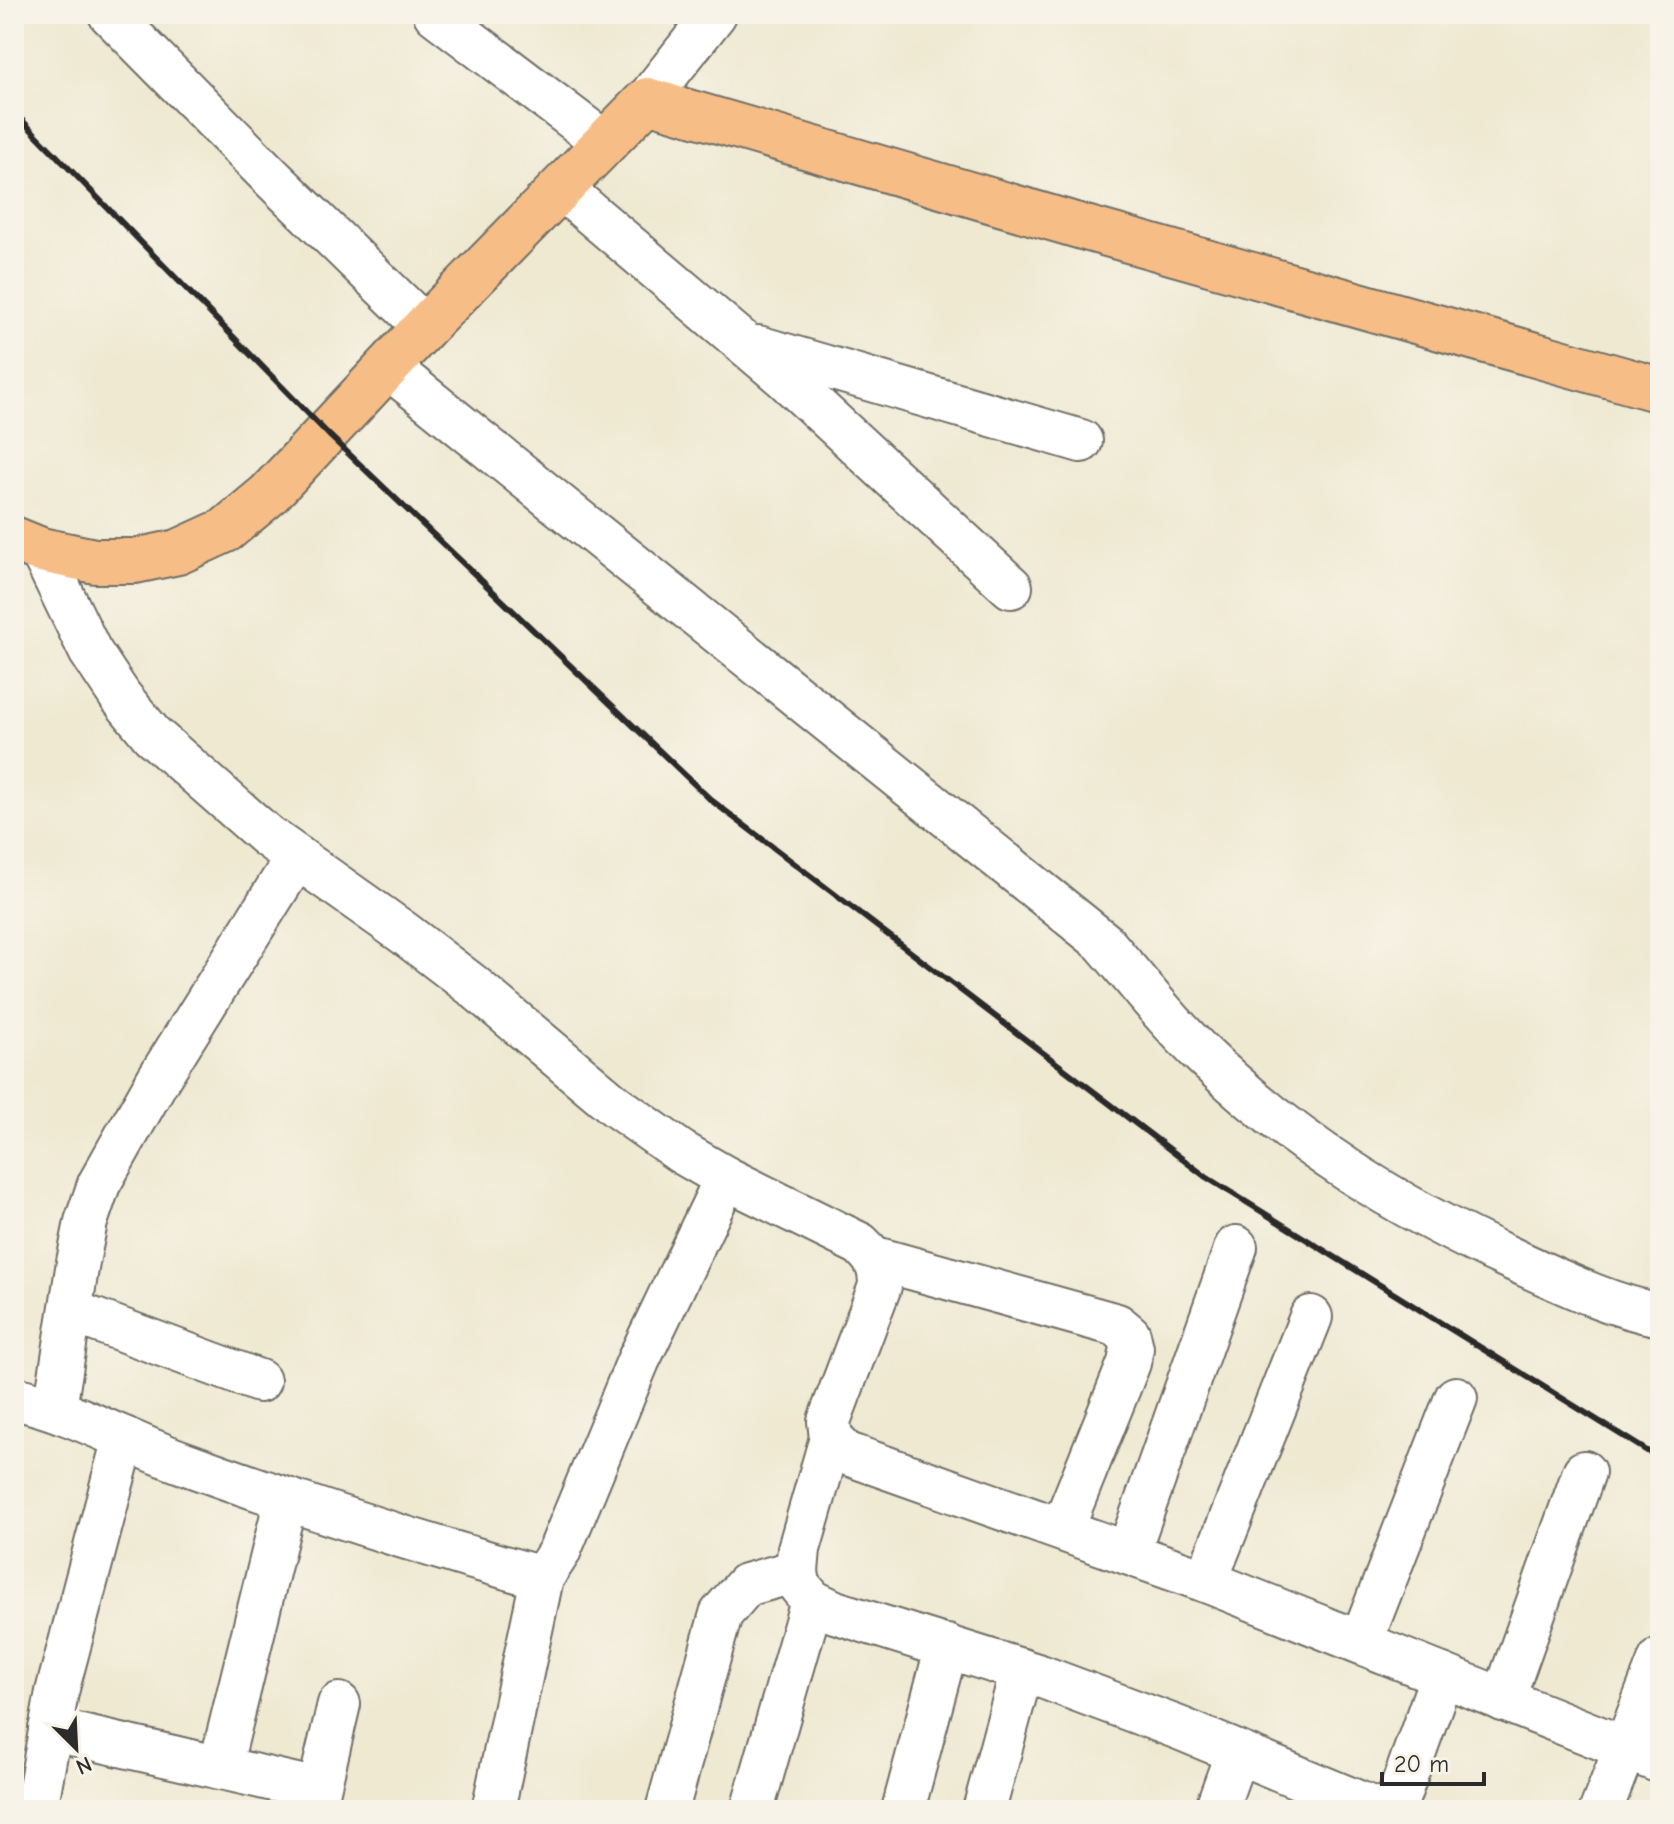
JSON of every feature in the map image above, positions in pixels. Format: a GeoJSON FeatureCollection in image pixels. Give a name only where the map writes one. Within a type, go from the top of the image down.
{"type":"FeatureCollection","features":[{"type":"Feature","properties":{"kind":"main road"},"geometry":{"type":"LineString","coordinates":[[28,544],[95,561],[135,561],[178,552],[226,530],[268,495],[425,327],[647,100],[1660,390]]}},
{"type":"Feature","properties":{"kind":"street"},"geometry":{"type":"LineString","coordinates":[[110,14],[425,327]]}},
{"type":"Feature","properties":{"kind":"street"},"geometry":{"type":"LineString","coordinates":[[435,14],[604,142]]}},
{"type":"Feature","properties":{"kind":"street"},"geometry":{"type":"LineString","coordinates":[[647,100],[715,14]]}},
{"type":"Feature","properties":{"kind":"street"},"geometry":{"type":"LineString","coordinates":[[562,189],[745,344],[1011,587]]}},
{"type":"Feature","properties":{"kind":"street"},"geometry":{"type":"LineString","coordinates":[[745,344],[1081,441]]}},
{"type":"Feature","properties":{"kind":"street"},"geometry":{"type":"LineString","coordinates":[[389,368],[1103,942],[1202,1055],[1309,1146],[1442,1227],[1584,1292],[1636,1311],[1660,1315]]}},
{"type":"Feature","properties":{"kind":"street"},"geometry":{"type":"LineString","coordinates":[[28,544],[120,696],[152,735],[267,836],[461,976],[616,1106],[681,1152],[726,1178],[860,1244],[875,1258],[880,1269],[880,1286],[829,1421],[831,1438],[799,1549],[805,1586],[752,1810]]}},
{"type":"Feature","properties":{"kind":"street"},"geometry":{"type":"LineString","coordinates":[[55,1409],[86,1222],[99,1184],[157,1081],[297,857]]}},
{"type":"Feature","properties":{"kind":"street"},"geometry":{"type":"LineString","coordinates":[[493,1810],[542,1578],[559,1552],[638,1361],[726,1178]]}},
{"type":"Feature","properties":{"kind":"street"},"geometry":{"type":"LineString","coordinates":[[1128,1553],[1236,1247]]}},
{"type":"Feature","properties":{"kind":"street"},"geometry":{"type":"LineString","coordinates":[[875,1258],[1117,1325],[1129,1335],[1132,1348],[1129,1363],[1062,1529]]}},
{"type":"Feature","properties":{"kind":"street"},"geometry":{"type":"LineString","coordinates":[[71,1311],[259,1381]]}},
{"type":"Feature","properties":{"kind":"street"},"geometry":{"type":"LineString","coordinates":[[1206,1581],[1311,1317]]}},
{"type":"Feature","properties":{"kind":"street"},"geometry":{"type":"LineString","coordinates":[[14,1398],[55,1409],[180,1461],[286,1499],[405,1539],[542,1578]]}},
{"type":"Feature","properties":{"kind":"street"},"geometry":{"type":"LineString","coordinates":[[1361,1642],[1456,1398]]}},
{"type":"Feature","properties":{"kind":"street"},"geometry":{"type":"LineString","coordinates":[[36,1810],[57,1692],[124,1438]]}},
{"type":"Feature","properties":{"kind":"street"},"geometry":{"type":"LineString","coordinates":[[831,1438],[845,1453],[1206,1581],[1643,1755]]}},
{"type":"Feature","properties":{"kind":"street"},"geometry":{"type":"LineString","coordinates":[[1503,1700],[1584,1472]]}},
{"type":"Feature","properties":{"kind":"street"},"geometry":{"type":"LineString","coordinates":[[220,1768],[286,1499]]}},
{"type":"Feature","properties":{"kind":"street"},"geometry":{"type":"LineString","coordinates":[[667,1810],[721,1614],[746,1585],[805,1586],[835,1612],[1022,1670],[1237,1752],[1377,1810]]}},
{"type":"Feature","properties":{"kind":"street"},"geometry":{"type":"LineString","coordinates":[[903,1810],[947,1646]]}},
{"type":"Feature","properties":{"kind":"street"},"geometry":{"type":"LineString","coordinates":[[1601,1810],[1643,1755],[1660,1659]]}},
{"type":"Feature","properties":{"kind":"street"},"geometry":{"type":"LineString","coordinates":[[984,1810],[1022,1670]]}},
{"type":"Feature","properties":{"kind":"street"},"geometry":{"type":"LineString","coordinates":[[1394,1810],[1442,1675]]}},
{"type":"Feature","properties":{"kind":"street"},"geometry":{"type":"LineString","coordinates":[[50,1729],[220,1768],[316,1800],[339,1704]]}},
{"type":"Feature","properties":{"kind":"street"},"geometry":{"type":"LineString","coordinates":[[1216,1810],[1237,1752]]}},
{"type":"Feature","properties":{"kind":"railway"},"geometry":{"type":"LineString","coordinates":[[14,112],[328,434],[711,800],[1206,1177],[1660,1459]]}}]}
